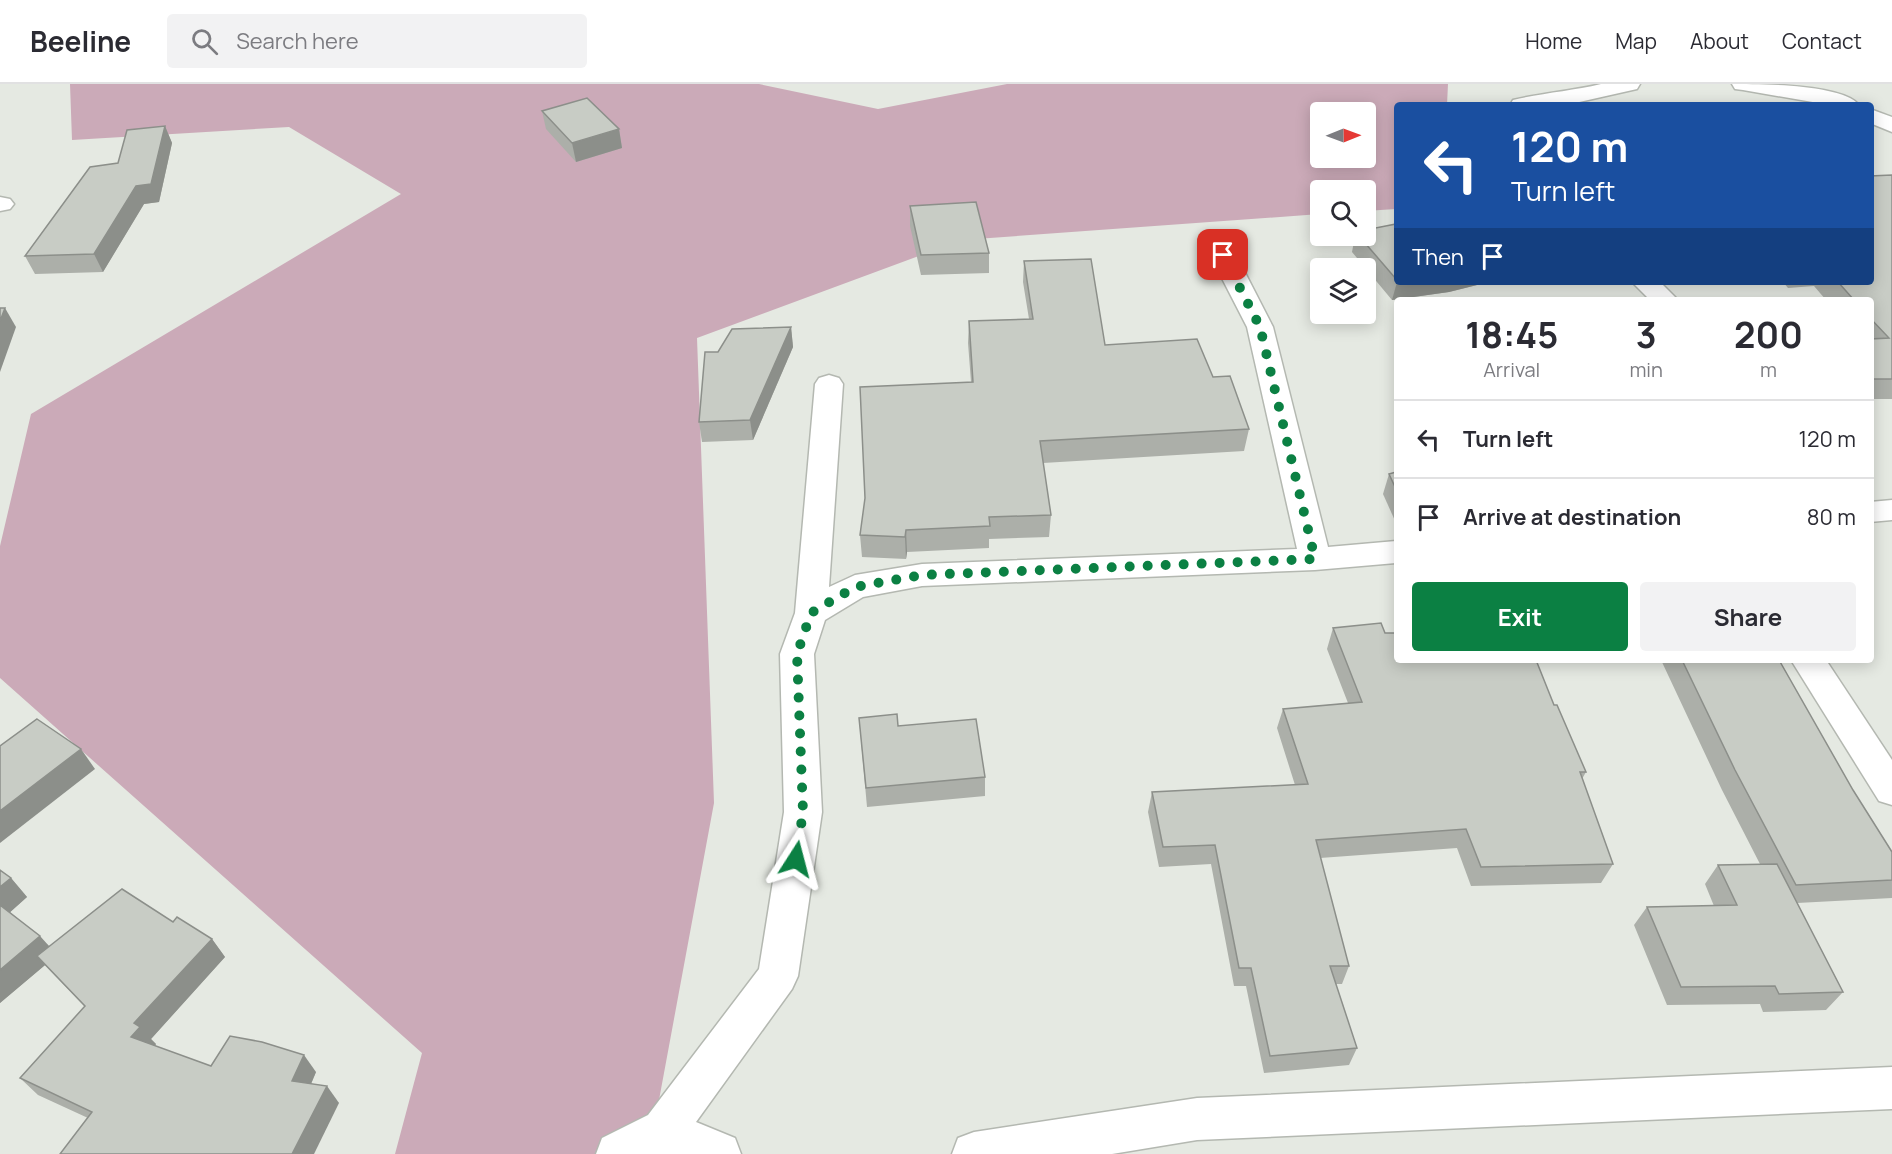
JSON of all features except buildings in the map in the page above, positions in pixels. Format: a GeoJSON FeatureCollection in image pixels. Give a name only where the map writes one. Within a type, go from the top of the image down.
{"type":"FeatureCollection","features":[{"type":"Feature","properties":{"kind":"street"},"geometry":{"type":"LineString","coordinates":[[1544,102],[1629,84]]}},
{"type":"Feature","properties":{"kind":"street"},"geometry":{"type":"LineString","coordinates":[[1743,84],[1833,98],[1842,102]]}},
{"type":"Feature","properties":{"kind":"street"},"geometry":{"type":"LineString","coordinates":[[1874,117],[1892,125]]}},
{"type":"Feature","properties":{"kind":"street"},"geometry":{"type":"LineString","coordinates":[[1223,255],[1260,327],[1315,559]]}},
{"type":"Feature","properties":{"kind":"street"},"geometry":{"type":"LineString","coordinates":[[1648,285],[1662,297]]}},
{"type":"Feature","properties":{"kind":"street"},"geometry":{"type":"LineString","coordinates":[[618,1154],[664,1130],[778,976],[803,812],[797,654],[811,613],[829,384]]}},
{"type":"Feature","properties":{"kind":"street"},"geometry":{"type":"LineString","coordinates":[[1874,512],[1892,510]]}},
{"type":"Feature","properties":{"kind":"street"},"geometry":{"type":"LineString","coordinates":[[811,613],[855,587],[922,575],[1315,559],[1394,552]]}},
{"type":"Feature","properties":{"kind":"street"},"geometry":{"type":"LineString","coordinates":[[1810,663],[1892,790]]}},
{"type":"Feature","properties":{"kind":"street"},"geometry":{"type":"LineString","coordinates":[[974,1154],[1197,1119],[1892,1088]]}},
{"type":"Feature","properties":{"kind":"street"},"geometry":{"type":"LineString","coordinates":[[664,1130],[719,1154]]}},
{"type":"Feature","properties":{"kind":"shaded area"},"geometry":{"type":"Polygon","coordinates":[[[70,84],[759,84],[878,109],[1007,84],[1448,84],[1447,102],[1394,102],[1394,209],[1376,210],[1376,180],[1310,180],[1310,215],[962,240],[697,338],[714,803],[649,1154],[395,1154],[422,1053],[0,678],[0,546],[31,414],[401,194],[289,127],[72,140],[70,84]]]}},
{"type":"Feature","properties":{"kind":"route"},"geometry":{"type":"LineString","coordinates":[[796,859],[803,812],[797,654],[811,613],[855,587],[922,575],[1315,559],[1260,327],[1223,255]]}}]}
